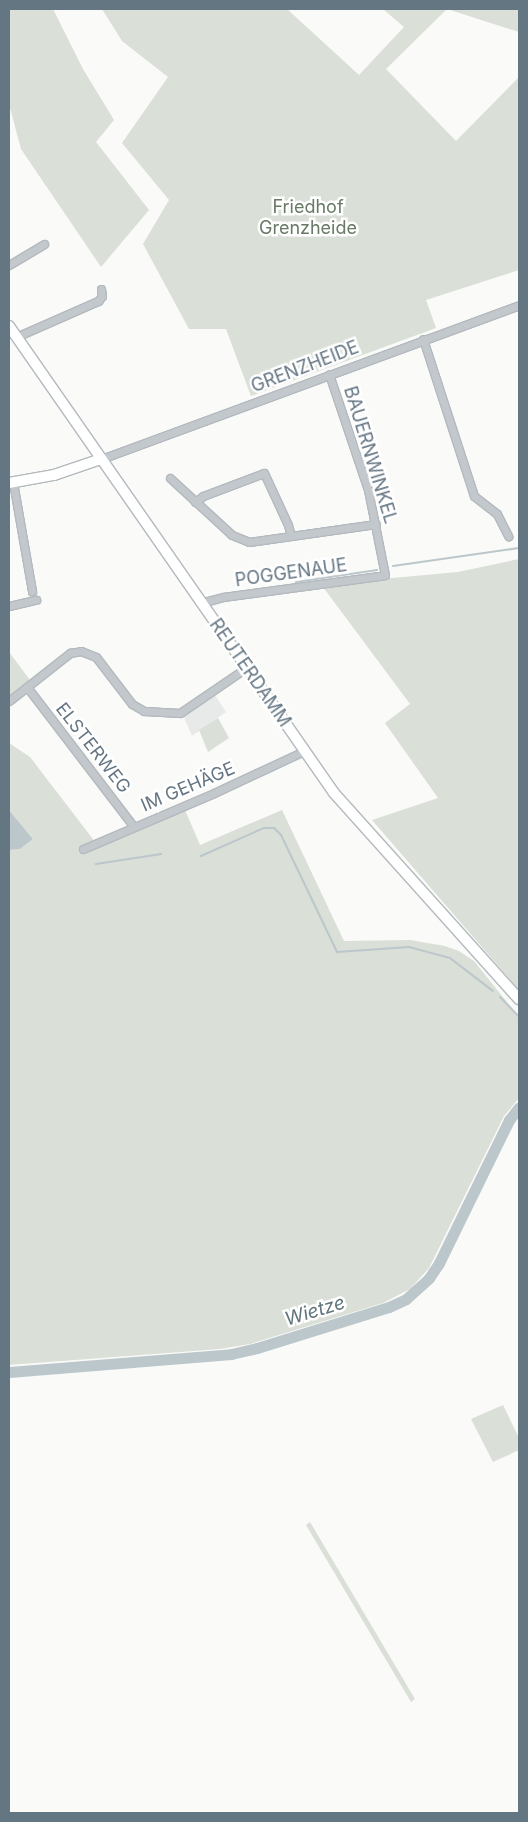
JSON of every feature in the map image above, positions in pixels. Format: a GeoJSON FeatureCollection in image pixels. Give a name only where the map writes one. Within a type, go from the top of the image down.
{"type":"FeatureCollection","features":[{"type":"Feature","properties":{"kind":"street"},"geometry":{"type":"LineString","coordinates":[[9,265],[44,244]]}},
{"type":"Feature","properties":{"kind":"street"},"geometry":{"type":"LineString","coordinates":[[16,337],[98,301],[102,296],[100,289]]}},
{"type":"Feature","properties":{"kind":"street","name":"GRENZHEIDE"},"geometry":{"type":"LineString","coordinates":[[101,459],[519,305]]}},
{"type":"Feature","properties":{"kind":"street","name":"REUTERDAMM"},"geometry":{"type":"LineString","coordinates":[[9,326],[304,751],[347,809],[519,998]]}},
{"type":"Feature","properties":{"kind":"street"},"geometry":{"type":"LineString","coordinates":[[423,339],[474,496],[497,514],[508,536]]}},
{"type":"Feature","properties":{"kind":"street","name":"BAUERNWINKEL"},"geometry":{"type":"LineString","coordinates":[[330,374],[358,455],[376,524],[385,574]]}},
{"type":"Feature","properties":{"kind":"street"},"geometry":{"type":"LineString","coordinates":[[32,591],[11,483],[54,475],[101,459]]}},
{"type":"Feature","properties":{"kind":"street"},"geometry":{"type":"LineString","coordinates":[[195,502],[203,496],[264,473],[288,525],[291,536]]}},
{"type":"Feature","properties":{"kind":"street"},"geometry":{"type":"LineString","coordinates":[[170,478],[239,539],[258,541],[376,524]]}},
{"type":"Feature","properties":{"kind":"street","name":"POGGENAUE"},"geometry":{"type":"LineString","coordinates":[[202,604],[223,597],[385,574]]}},
{"type":"Feature","properties":{"kind":"street"},"geometry":{"type":"LineString","coordinates":[[9,606],[36,600]]}},
{"type":"Feature","properties":{"kind":"street"},"geometry":{"type":"LineString","coordinates":[[9,701],[70,653],[81,651],[96,658],[138,709],[173,714],[183,711],[246,668]]}},
{"type":"Feature","properties":{"kind":"street","name":"ELSTERWEG"},"geometry":{"type":"LineString","coordinates":[[27,687],[134,827]]}},
{"type":"Feature","properties":{"kind":"street","name":"IM GEHÄGE"},"geometry":{"type":"LineString","coordinates":[[83,849],[304,751]]}},
{"type":"Feature","properties":{"kind":"shaded area"},"geometry":{"type":"Polygon","coordinates":[[[215,695],[226,712],[192,736],[183,715],[215,695]]]}},
{"type":"Feature","properties":{"kind":"shaded area"},"geometry":{"type":"Polygon","coordinates":[[[9,810],[33,839],[20,849],[9,850],[9,810]]]}},
{"type":"Feature","properties":{"kind":"green space"},"geometry":{"type":"Polygon","coordinates":[[[9,9],[53,9],[83,69],[114,120],[96,142],[149,210],[101,267],[21,149],[9,104],[9,9]]]}},
{"type":"Feature","properties":{"kind":"green space","name":"Friedhof Grenzheide"},"geometry":{"type":"Polygon","coordinates":[[[102,9],[287,9],[359,75],[404,27],[383,9],[447,9],[386,69],[456,141],[519,77],[519,270],[426,300],[436,328],[251,396],[226,329],[189,329],[143,244],[169,200],[122,143],[168,77],[122,41],[102,9]]]}},
{"type":"Feature","properties":{"kind":"green space"},"geometry":{"type":"Polygon","coordinates":[[[447,9],[519,9],[519,32],[447,9]]]}},
{"type":"Feature","properties":{"kind":"green space"},"geometry":{"type":"Polygon","coordinates":[[[519,559],[519,990],[372,820],[438,798],[385,723],[410,704],[323,587],[371,580],[458,572],[519,559]]]}},
{"type":"Feature","properties":{"kind":"green space"},"geometry":{"type":"Polygon","coordinates":[[[9,652],[30,680],[9,696],[9,652]]]}},
{"type":"Feature","properties":{"kind":"green space"},"geometry":{"type":"Polygon","coordinates":[[[218,718],[229,738],[208,752],[199,730],[218,718]]]}},
{"type":"Feature","properties":{"kind":"green space"},"geometry":{"type":"Polygon","coordinates":[[[9,743],[30,757],[99,847],[185,810],[200,845],[282,810],[344,941],[410,940],[445,946],[459,951],[474,961],[519,1017],[519,1098],[504,1116],[429,1268],[410,1289],[383,1303],[250,1344],[220,1349],[9,1365],[9,850],[20,849],[33,839],[9,810],[9,743]]]}},
{"type":"Feature","properties":{"kind":"green space"},"geometry":{"type":"Polygon","coordinates":[[[503,1405],[519,1438],[519,1450],[493,1462],[471,1419],[503,1405]]]}},
{"type":"Feature","properties":{"kind":"green space"},"geometry":{"type":"Polygon","coordinates":[[[310,1522],[415,1699],[411,1702],[306,1525],[310,1522]]]}},
{"type":"Feature","properties":{"kind":"waterway"},"geometry":{"type":"LineString","coordinates":[[393,566],[519,548]]}},
{"type":"Feature","properties":{"kind":"waterway"},"geometry":{"type":"LineString","coordinates":[[296,582],[377,570]]}},
{"type":"Feature","properties":{"kind":"waterway"},"geometry":{"type":"LineString","coordinates":[[201,856],[264,828],[274,828],[281,835],[337,952],[409,947],[450,958],[493,991]]}},
{"type":"Feature","properties":{"kind":"waterway"},"geometry":{"type":"LineString","coordinates":[[96,864],[161,854]]}},
{"type":"Feature","properties":{"kind":"waterway"},"geometry":{"type":"LineString","coordinates":[[500,997],[519,1017]]}},
{"type":"Feature","properties":{"kind":"waterway","name":"Wietze"},"geometry":{"type":"LineString","coordinates":[[9,1372],[231,1354],[257,1348],[389,1307],[406,1299],[429,1278],[439,1263],[509,1120],[519,1107]]}}]}
